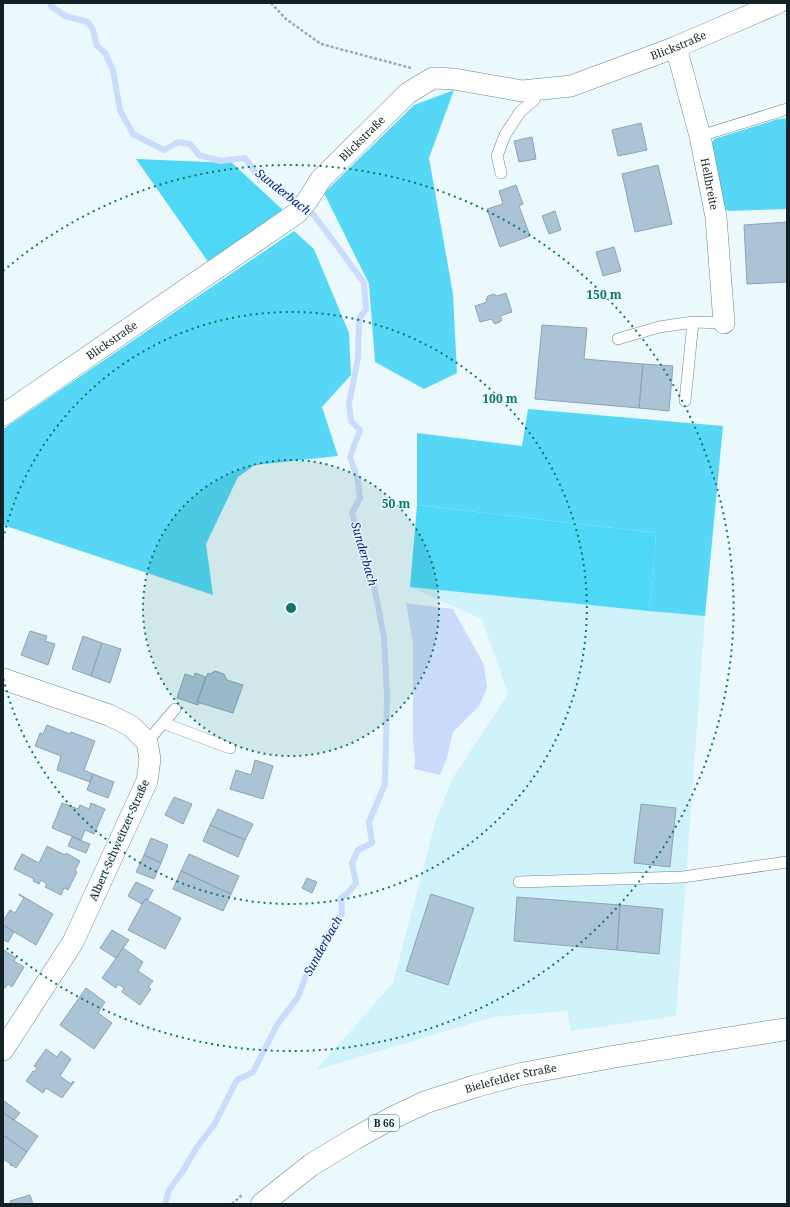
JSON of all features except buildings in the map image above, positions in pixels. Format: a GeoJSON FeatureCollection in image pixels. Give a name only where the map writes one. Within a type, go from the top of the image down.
{"type":"FeatureCollection","features":[{"type":"Feature","properties":{"kind":"main road","name":"Bielefelder Straße"},"geometry":{"type":"LineString","coordinates":[[262,1204],[312,1165],[354,1139],[426,1102],[476,1086],[544,1069],[787,1029]]}},
{"type":"Feature","properties":{"kind":"street","name":"Blickstraße"},"geometry":{"type":"LineString","coordinates":[[3,415],[302,207],[321,179],[408,93],[433,78],[454,79],[522,91],[571,86],[676,47],[778,3]]}},
{"type":"Feature","properties":{"kind":"street","name":"Hellbreite"},"geometry":{"type":"LineString","coordinates":[[676,47],[700,136],[716,217],[724,323]]}},
{"type":"Feature","properties":{"kind":"street"},"geometry":{"type":"LineString","coordinates":[[3,679],[109,715],[131,726],[147,742]]}},
{"type":"Feature","properties":{"kind":"street","name":"Albert-Schweitzer-Straße"},"geometry":{"type":"LineString","coordinates":[[3,1050],[73,942],[147,781],[150,760],[147,742]]}},
{"type":"Feature","properties":{"kind":"lane"},"geometry":{"type":"LineString","coordinates":[[501,173],[497,156],[505,135],[520,112],[534,100],[537,89]]}},
{"type":"Feature","properties":{"kind":"lane"},"geometry":{"type":"LineString","coordinates":[[700,136],[787,109]]}},
{"type":"Feature","properties":{"kind":"lane"},"geometry":{"type":"LineString","coordinates":[[618,339],[659,327],[693,322],[724,323]]}},
{"type":"Feature","properties":{"kind":"lane"},"geometry":{"type":"LineString","coordinates":[[685,401],[693,322]]}},
{"type":"Feature","properties":{"kind":"lane"},"geometry":{"type":"LineString","coordinates":[[147,742],[175,709]]}},
{"type":"Feature","properties":{"kind":"lane"},"geometry":{"type":"LineString","coordinates":[[163,723],[230,748]]}},
{"type":"Feature","properties":{"kind":"lane"},"geometry":{"type":"LineString","coordinates":[[519,882],[683,877],[787,862]]}},
{"type":"Feature","properties":{"kind":"path"},"geometry":{"type":"LineString","coordinates":[[271,3],[286,18],[321,44],[407,66],[433,78]]}},
{"type":"Feature","properties":{"kind":"shaded area"},"geometry":{"type":"Polygon","coordinates":[[[454,90],[429,158],[453,294],[457,373],[424,389],[375,362],[369,284],[324,193],[414,105],[454,90]]]}},
{"type":"Feature","properties":{"kind":"shaded area"},"geometry":{"type":"Polygon","coordinates":[[[787,118],[787,209],[728,211],[725,208],[711,146],[714,139],[778,119],[787,118]]]}},
{"type":"Feature","properties":{"kind":"shaded area"},"geometry":{"type":"Polygon","coordinates":[[[136,159],[232,163],[284,211],[209,263],[136,159]]]}},
{"type":"Feature","properties":{"kind":"shaded area"},"geometry":{"type":"Polygon","coordinates":[[[294,231],[314,249],[349,333],[351,375],[322,407],[338,456],[255,465],[238,477],[206,544],[213,595],[3,525],[3,429],[294,231]]]}},
{"type":"Feature","properties":{"kind":"shaded area"},"geometry":{"type":"Polygon","coordinates":[[[528,409],[723,426],[705,616],[649,611],[656,533],[417,505],[417,433],[522,446],[528,409]]]}},
{"type":"Feature","properties":{"kind":"shaded area"},"geometry":{"type":"Polygon","coordinates":[[[417,505],[656,533],[649,611],[410,587],[417,505]]]}},
{"type":"Feature","properties":{"kind":"shaded area"},"geometry":{"type":"Polygon","coordinates":[[[410,587],[705,616],[676,1016],[571,1031],[567,1011],[493,1017],[316,1070],[393,983],[436,820],[452,779],[508,694],[482,619],[410,587]]]}},
{"type":"Feature","properties":{"kind":"shaded area"},"geometry":{"type":"Polygon","coordinates":[[[406,603],[453,609],[484,665],[487,688],[479,706],[453,732],[447,758],[440,775],[414,769],[413,644],[406,603]]]}},
{"type":"Feature","properties":{"kind":"waterway","name":"Sunderbach"},"geometry":{"type":"LineString","coordinates":[[51,3],[51,6],[65,16],[88,22],[93,30],[97,46],[105,53],[113,70],[120,110],[133,134],[164,150],[178,142],[190,144],[199,155],[221,161],[245,158],[258,176],[293,202],[313,214],[364,283],[366,309],[359,319],[358,358],[349,404],[351,421],[360,430],[350,457],[358,480],[360,498],[352,513],[364,562],[374,586],[384,637],[387,695],[385,784],[369,822],[372,843],[358,850],[352,863],[356,883],[348,893],[341,898],[342,914],[331,928],[324,948],[309,968],[298,997],[277,1025],[253,1072],[237,1080],[214,1125],[197,1147],[183,1171],[169,1190],[165,1204]]}}]}
